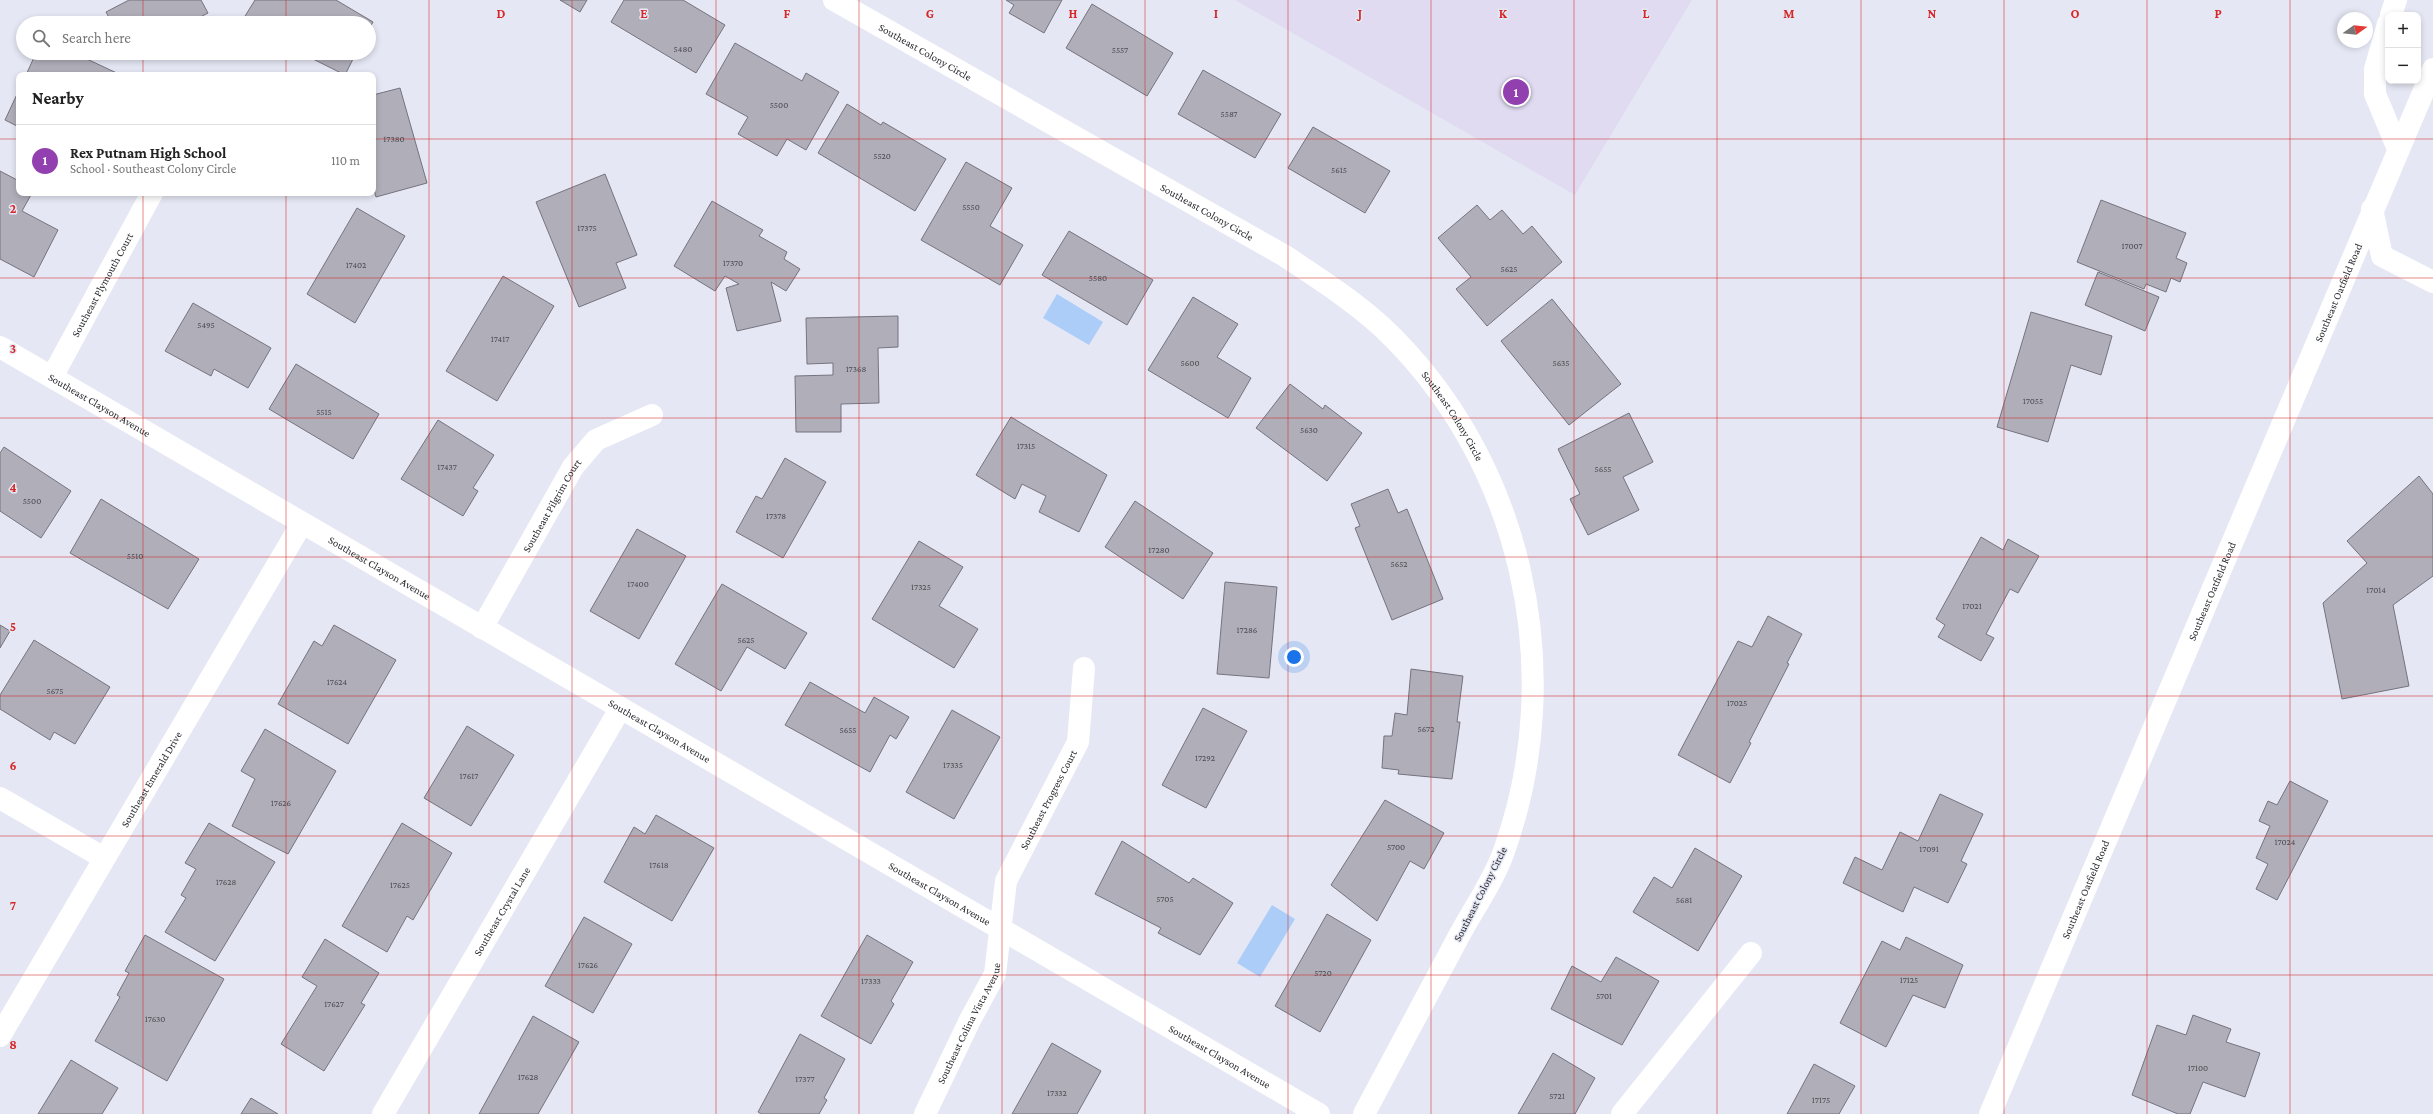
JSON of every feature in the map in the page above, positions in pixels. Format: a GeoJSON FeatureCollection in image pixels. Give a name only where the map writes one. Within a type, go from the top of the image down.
{"type":"FeatureCollection","features":[{"type":"Feature","properties":{"kind":"street","name":"Southeast Colony Circle"},"geometry":{"type":"LineString","coordinates":[[834,0],[1285,256],[1335,288],[1381,327],[1422,371],[1457,419],[1486,471],[1509,527],[1524,584],[1532,643],[1534,695],[1529,754],[1518,804],[1503,853],[1364,1114]]}},
{"type":"Feature","properties":{"kind":"street"},"geometry":{"type":"LineString","coordinates":[[2392,12],[2396,0]]}},
{"type":"Feature","properties":{"kind":"street"},"geometry":{"type":"LineString","coordinates":[[2385,34],[2375,69],[2375,94],[2398,149]]}},
{"type":"Feature","properties":{"kind":"street","name":"Southeast Oatfield Road"},"geometry":{"type":"LineString","coordinates":[[1990,1114],[2372,209],[2433,69]]}},
{"type":"Feature","properties":{"kind":"street","name":"Southeast Plymouth Court"},"geometry":{"type":"LineString","coordinates":[[52,377],[150,196]]}},
{"type":"Feature","properties":{"kind":"street"},"geometry":{"type":"LineString","coordinates":[[2372,209],[2382,256],[2433,282]]}},
{"type":"Feature","properties":{"kind":"street","name":"Southeast Clayson Avenue"},"geometry":{"type":"LineString","coordinates":[[0,346],[1319,1114]]}},
{"type":"Feature","properties":{"kind":"street","name":"Southeast Pilgrim Court"},"geometry":{"type":"LineString","coordinates":[[482,628],[573,466],[596,440],[652,415]]}},
{"type":"Feature","properties":{"kind":"street","name":"Southeast Emerald Drive"},"geometry":{"type":"LineString","coordinates":[[0,1036],[302,523]]}},
{"type":"Feature","properties":{"kind":"street","name":"Southeast Progress Court"},"geometry":{"type":"LineString","coordinates":[[1001,929],[1006,881],[1078,742],[1084,668]]}},
{"type":"Feature","properties":{"kind":"street","name":"Southeast Crystal Lane"},"geometry":{"type":"LineString","coordinates":[[383,1114],[620,708]]}},
{"type":"Feature","properties":{"kind":"street"},"geometry":{"type":"LineString","coordinates":[[0,798],[104,858]]}},
{"type":"Feature","properties":{"kind":"street","name":"Southeast Colina Vista Avenue"},"geometry":{"type":"LineString","coordinates":[[924,1114],[970,1020],[995,974],[1001,929]]}},
{"type":"Feature","properties":{"kind":"street"},"geometry":{"type":"LineString","coordinates":[[1622,1114],[1751,953]]}},
{"type":"Feature","properties":{"kind":"shaded area"},"geometry":{"type":"Polygon","coordinates":[[[1235,0],[1692,0],[1575,195],[1235,0]]]}},
{"type":"Feature","properties":{"kind":"water"},"geometry":{"type":"Polygon","coordinates":[[[1057,294],[1103,322],[1089,345],[1043,318],[1057,294]]]}},
{"type":"Feature","properties":{"kind":"water"},"geometry":{"type":"Polygon","coordinates":[[[1272,905],[1295,919],[1260,977],[1237,963],[1272,905]]]}},
{"type":"Feature","properties":{"kind":"building"},"geometry":{"type":"Polygon","coordinates":[[[129,0],[201,0],[208,13],[202,16],[108,16],[106,12],[129,0]]]}},
{"type":"Feature","properties":{"kind":"building"},"geometry":{"type":"Polygon","coordinates":[[[255,0],[336,0],[363,16],[245,16],[255,0]]]}},
{"type":"Feature","properties":{"kind":"building"},"geometry":{"type":"Polygon","coordinates":[[[560,0],[587,0],[580,12],[560,0]]]}},
{"type":"Feature","properties":{"kind":"building"},"geometry":{"type":"Polygon","coordinates":[[[624,0],[683,0],[725,25],[696,73],[611,22],[624,0]]]}},
{"type":"Feature","properties":{"kind":"building"},"geometry":{"type":"Polygon","coordinates":[[[1006,0],[1062,0],[1044,33],[1009,13],[1014,5],[1006,0]]]}},
{"type":"Feature","properties":{"kind":"building"},"geometry":{"type":"Polygon","coordinates":[[[1092,4],[1173,53],[1147,96],[1066,48],[1092,4]]]}},
{"type":"Feature","properties":{"kind":"building"},"geometry":{"type":"Polygon","coordinates":[[[735,43],[802,81],[806,73],[839,92],[806,150],[787,139],[777,156],[738,134],[748,117],[706,94],[735,43]]]}},
{"type":"Feature","properties":{"kind":"building"},"geometry":{"type":"Polygon","coordinates":[[[33,60],[89,60],[115,72],[27,72],[33,60]]]}},
{"type":"Feature","properties":{"kind":"building"},"geometry":{"type":"Polygon","coordinates":[[[315,60],[352,60],[346,72],[339,72],[315,60]]]}},
{"type":"Feature","properties":{"kind":"building"},"geometry":{"type":"Polygon","coordinates":[[[1203,70],[1281,114],[1255,158],[1178,114],[1203,70]]]}},
{"type":"Feature","properties":{"kind":"building"},"geometry":{"type":"Polygon","coordinates":[[[400,88],[427,183],[376,197],[376,196],[376,94],[400,88]]]}},
{"type":"Feature","properties":{"kind":"building"},"geometry":{"type":"Polygon","coordinates":[[[16,96],[16,126],[5,120],[16,96]]]}},
{"type":"Feature","properties":{"kind":"building"},"geometry":{"type":"Polygon","coordinates":[[[847,104],[881,125],[883,122],[946,159],[915,211],[818,153],[847,104]]]}},
{"type":"Feature","properties":{"kind":"building"},"geometry":{"type":"Polygon","coordinates":[[[1313,127],[1390,171],[1365,213],[1288,168],[1313,127]]]}},
{"type":"Feature","properties":{"kind":"building"},"geometry":{"type":"Polygon","coordinates":[[[966,162],[1012,188],[990,226],[1023,245],[1000,285],[921,240],[966,162]]]}},
{"type":"Feature","properties":{"kind":"building"},"geometry":{"type":"Polygon","coordinates":[[[0,171],[16,179],[16,196],[30,196],[22,211],[58,230],[34,277],[0,259],[0,171]]]}},
{"type":"Feature","properties":{"kind":"building"},"geometry":{"type":"Polygon","coordinates":[[[605,174],[637,255],[616,263],[626,288],[579,307],[536,202],[605,174]]]}},
{"type":"Feature","properties":{"kind":"building"},"geometry":{"type":"Polygon","coordinates":[[[2101,200],[2186,233],[2176,258],[2187,263],[2180,282],[2171,278],[2166,292],[2146,284],[2144,289],[2077,262],[2101,200]]]}},
{"type":"Feature","properties":{"kind":"building"},"geometry":{"type":"Polygon","coordinates":[[[712,201],[763,230],[759,236],[787,252],[784,259],[800,269],[786,291],[771,282],[781,321],[737,331],[726,288],[739,284],[725,276],[715,291],[674,266],[712,201]]]}},
{"type":"Feature","properties":{"kind":"building"},"geometry":{"type":"Polygon","coordinates":[[[1477,205],[1490,220],[1502,210],[1523,234],[1532,226],[1562,262],[1487,326],[1456,289],[1471,277],[1438,238],[1477,205]]]}},
{"type":"Feature","properties":{"kind":"building"},"geometry":{"type":"Polygon","coordinates":[[[357,208],[405,236],[355,323],[307,294],[357,208]]]}},
{"type":"Feature","properties":{"kind":"building"},"geometry":{"type":"Polygon","coordinates":[[[1069,231],[1153,280],[1127,325],[1042,275],[1069,231]]]}},
{"type":"Feature","properties":{"kind":"building"},"geometry":{"type":"Polygon","coordinates":[[[2098,272],[2159,297],[2145,331],[2085,305],[2098,272]]]}},
{"type":"Feature","properties":{"kind":"building"},"geometry":{"type":"Polygon","coordinates":[[[503,276],[554,306],[497,401],[446,371],[503,276]]]}},
{"type":"Feature","properties":{"kind":"building"},"geometry":{"type":"Polygon","coordinates":[[[1193,297],[1238,324],[1217,357],[1251,378],[1228,418],[1148,370],[1193,297]]]}},
{"type":"Feature","properties":{"kind":"building"},"geometry":{"type":"Polygon","coordinates":[[[1552,299],[1621,384],[1569,425],[1501,341],[1552,299]]]}},
{"type":"Feature","properties":{"kind":"building"},"geometry":{"type":"Polygon","coordinates":[[[193,303],[271,348],[248,388],[214,369],[211,376],[165,351],[193,303]]]}},
{"type":"Feature","properties":{"kind":"building"},"geometry":{"type":"Polygon","coordinates":[[[2031,312],[2112,336],[2101,375],[2071,365],[2048,442],[1997,427],[2031,312]]]}},
{"type":"Feature","properties":{"kind":"building"},"geometry":{"type":"Polygon","coordinates":[[[898,316],[898,347],[878,348],[879,403],[841,404],[841,432],[796,432],[795,376],[833,375],[833,363],[807,364],[806,318],[898,316]]]}},
{"type":"Feature","properties":{"kind":"building"},"geometry":{"type":"Polygon","coordinates":[[[296,364],[379,414],[353,459],[269,409],[296,364]]]}},
{"type":"Feature","properties":{"kind":"building"},"geometry":{"type":"Polygon","coordinates":[[[1290,384],[1323,409],[1325,405],[1362,433],[1327,481],[1256,428],[1290,384]]]}},
{"type":"Feature","properties":{"kind":"building"},"geometry":{"type":"Polygon","coordinates":[[[1629,413],[1653,462],[1623,477],[1639,510],[1588,535],[1570,499],[1580,494],[1558,449],[1629,413]]]}},
{"type":"Feature","properties":{"kind":"building"},"geometry":{"type":"Polygon","coordinates":[[[1011,417],[1107,475],[1079,532],[1039,512],[1046,496],[1022,484],[1015,499],[976,475],[1011,417]]]}},
{"type":"Feature","properties":{"kind":"building"},"geometry":{"type":"Polygon","coordinates":[[[438,420],[494,455],[473,488],[478,491],[463,516],[401,479],[438,420]]]}},
{"type":"Feature","properties":{"kind":"building"},"geometry":{"type":"Polygon","coordinates":[[[4,447],[71,491],[41,538],[0,511],[0,453],[4,447]]]}},
{"type":"Feature","properties":{"kind":"building"},"geometry":{"type":"Polygon","coordinates":[[[785,458],[826,482],[783,558],[736,532],[756,496],[762,499],[785,458]]]}},
{"type":"Feature","properties":{"kind":"building"},"geometry":{"type":"Polygon","coordinates":[[[2419,476],[2433,494],[2433,576],[2393,605],[2409,686],[2342,699],[2323,603],[2367,563],[2347,541],[2419,476]]]}},
{"type":"Feature","properties":{"kind":"building"},"geometry":{"type":"Polygon","coordinates":[[[1388,489],[1398,513],[1407,509],[1443,599],[1392,620],[1355,528],[1360,526],[1351,504],[1388,489]]]}},
{"type":"Feature","properties":{"kind":"building"},"geometry":{"type":"Polygon","coordinates":[[[101,499],[199,559],[168,609],[70,553],[101,499]]]}},
{"type":"Feature","properties":{"kind":"building"},"geometry":{"type":"Polygon","coordinates":[[[1135,501],[1213,553],[1183,599],[1105,547],[1135,501]]]}},
{"type":"Feature","properties":{"kind":"building"},"geometry":{"type":"Polygon","coordinates":[[[637,529],[686,556],[639,639],[590,611],[637,529]]]}},
{"type":"Feature","properties":{"kind":"building"},"geometry":{"type":"Polygon","coordinates":[[[1981,537],[2003,550],[2008,539],[2039,556],[2018,593],[2010,589],[1986,634],[1994,638],[1981,661],[1938,637],[1945,625],[1936,619],[1981,537]]]}},
{"type":"Feature","properties":{"kind":"building"},"geometry":{"type":"Polygon","coordinates":[[[919,541],[963,567],[939,606],[978,629],[954,668],[872,619],[919,541]]]}},
{"type":"Feature","properties":{"kind":"building"},"geometry":{"type":"Polygon","coordinates":[[[1225,582],[1277,587],[1269,678],[1217,674],[1225,582]]]}},
{"type":"Feature","properties":{"kind":"building"},"geometry":{"type":"Polygon","coordinates":[[[722,584],[807,633],[785,669],[747,647],[721,691],[675,664],[722,584]]]}},
{"type":"Feature","properties":{"kind":"building"},"geometry":{"type":"Polygon","coordinates":[[[1768,616],[1802,634],[1787,663],[1789,664],[1749,742],[1751,743],[1730,783],[1678,755],[1738,641],[1752,647],[1768,616]]]}},
{"type":"Feature","properties":{"kind":"building"},"geometry":{"type":"Polygon","coordinates":[[[0,625],[10,631],[0,648],[0,625]]]}},
{"type":"Feature","properties":{"kind":"building"},"geometry":{"type":"Polygon","coordinates":[[[334,625],[396,660],[348,744],[278,704],[314,641],[322,646],[334,625]]]}},
{"type":"Feature","properties":{"kind":"building"},"geometry":{"type":"Polygon","coordinates":[[[34,640],[110,687],[75,744],[54,732],[50,740],[0,709],[0,695],[34,640]]]}},
{"type":"Feature","properties":{"kind":"building"},"geometry":{"type":"Polygon","coordinates":[[[1411,669],[1463,676],[1457,722],[1460,722],[1452,779],[1398,774],[1399,770],[1382,768],[1384,736],[1392,736],[1395,713],[1407,715],[1411,669]]]}},
{"type":"Feature","properties":{"kind":"building"},"geometry":{"type":"Polygon","coordinates":[[[810,682],[865,713],[874,697],[909,717],[896,739],[890,735],[870,772],[785,725],[810,682]]]}},
{"type":"Feature","properties":{"kind":"building"},"geometry":{"type":"Polygon","coordinates":[[[1203,708],[1247,731],[1206,808],[1162,785],[1203,708]]]}},
{"type":"Feature","properties":{"kind":"building"},"geometry":{"type":"Polygon","coordinates":[[[952,710],[1000,737],[954,819],[906,792],[952,710]]]}},
{"type":"Feature","properties":{"kind":"building"},"geometry":{"type":"Polygon","coordinates":[[[467,726],[514,755],[471,826],[424,798],[467,726]]]}},
{"type":"Feature","properties":{"kind":"building"},"geometry":{"type":"Polygon","coordinates":[[[265,729],[336,771],[288,854],[232,826],[255,779],[241,771],[265,729]]]}},
{"type":"Feature","properties":{"kind":"building"},"geometry":{"type":"Polygon","coordinates":[[[2290,781],[2328,801],[2277,900],[2256,889],[2268,864],[2256,858],[2270,826],[2259,821],[2268,801],[2277,805],[2290,781]]]}},
{"type":"Feature","properties":{"kind":"building"},"geometry":{"type":"Polygon","coordinates":[[[1940,794],[1983,814],[1961,861],[1967,864],[1948,903],[1914,887],[1903,912],[1843,883],[1855,857],[1882,870],[1900,832],[1918,841],[1940,794]]]}},
{"type":"Feature","properties":{"kind":"building"},"geometry":{"type":"Polygon","coordinates":[[[1385,800],[1444,833],[1424,869],[1410,861],[1377,921],[1331,885],[1385,800]]]}},
{"type":"Feature","properties":{"kind":"building"},"geometry":{"type":"Polygon","coordinates":[[[656,815],[714,848],[672,921],[604,882],[634,827],[645,834],[656,815]]]}},
{"type":"Feature","properties":{"kind":"building"},"geometry":{"type":"Polygon","coordinates":[[[209,823],[275,862],[215,961],[165,932],[186,898],[181,895],[196,869],[185,863],[209,823]]]}},
{"type":"Feature","properties":{"kind":"building"},"geometry":{"type":"Polygon","coordinates":[[[402,823],[452,853],[413,920],[407,916],[387,952],[342,926],[402,823]]]}},
{"type":"Feature","properties":{"kind":"building"},"geometry":{"type":"Polygon","coordinates":[[[1122,841],[1189,883],[1193,878],[1233,903],[1200,955],[1158,933],[1161,928],[1095,894],[1122,841]]]}},
{"type":"Feature","properties":{"kind":"building"},"geometry":{"type":"Polygon","coordinates":[[[1695,848],[1742,876],[1698,951],[1633,912],[1654,877],[1672,888],[1695,848]]]}},
{"type":"Feature","properties":{"kind":"building"},"geometry":{"type":"Polygon","coordinates":[[[1327,914],[1371,940],[1320,1032],[1275,1006],[1327,914]]]}},
{"type":"Feature","properties":{"kind":"building"},"geometry":{"type":"Polygon","coordinates":[[[584,917],[632,944],[593,1013],[545,986],[584,917]]]}},
{"type":"Feature","properties":{"kind":"building"},"geometry":{"type":"Polygon","coordinates":[[[145,935],[224,979],[167,1081],[95,1041],[120,997],[117,995],[129,973],[125,971],[145,935]]]}},
{"type":"Feature","properties":{"kind":"building"},"geometry":{"type":"Polygon","coordinates":[[[867,935],[913,962],[891,1001],[894,1004],[871,1044],[821,1016],[867,935]]]}},
{"type":"Feature","properties":{"kind":"building"},"geometry":{"type":"Polygon","coordinates":[[[1906,937],[1963,965],[1945,1008],[1913,995],[1886,1047],[1840,1023],[1882,941],[1900,950],[1906,937]]]}},
{"type":"Feature","properties":{"kind":"building"},"geometry":{"type":"Polygon","coordinates":[[[325,939],[379,973],[361,1003],[365,1005],[324,1071],[281,1044],[317,986],[302,977],[325,939]]]}},
{"type":"Feature","properties":{"kind":"building"},"geometry":{"type":"Polygon","coordinates":[[[1616,957],[1659,981],[1622,1045],[1551,1009],[1572,966],[1601,982],[1616,957]]]}},
{"type":"Feature","properties":{"kind":"building"},"geometry":{"type":"Polygon","coordinates":[[[2193,1015],[2231,1029],[2226,1042],[2260,1053],[2245,1097],[2203,1082],[2190,1114],[2178,1114],[2132,1095],[2157,1025],[2186,1035],[2193,1015]]]}},
{"type":"Feature","properties":{"kind":"building"},"geometry":{"type":"Polygon","coordinates":[[[533,1016],[579,1042],[538,1114],[479,1114],[533,1016]]]}},
{"type":"Feature","properties":{"kind":"building"},"geometry":{"type":"Polygon","coordinates":[[[800,1034],[845,1059],[824,1098],[827,1100],[819,1114],[761,1114],[758,1112],[800,1034]]]}},
{"type":"Feature","properties":{"kind":"building"},"geometry":{"type":"Polygon","coordinates":[[[1052,1043],[1101,1071],[1077,1114],[1012,1114],[1052,1043]]]}},
{"type":"Feature","properties":{"kind":"building"},"geometry":{"type":"Polygon","coordinates":[[[1553,1053],[1595,1078],[1575,1114],[1518,1114],[1553,1053]]]}},
{"type":"Feature","properties":{"kind":"building"},"geometry":{"type":"Polygon","coordinates":[[[71,1060],[118,1088],[102,1114],[38,1114],[71,1060]]]}},
{"type":"Feature","properties":{"kind":"building"},"geometry":{"type":"Polygon","coordinates":[[[1814,1064],[1855,1086],[1839,1114],[1787,1114],[1814,1064]]]}},
{"type":"Feature","properties":{"kind":"building"},"geometry":{"type":"Polygon","coordinates":[[[251,1098],[278,1114],[241,1114],[251,1098]]]}},
{"type":"Feature","properties":{"kind":"place","name":"Rex Putnam High School"},"geometry":{"type":"Point","coordinates":[1516,92]}}]}
